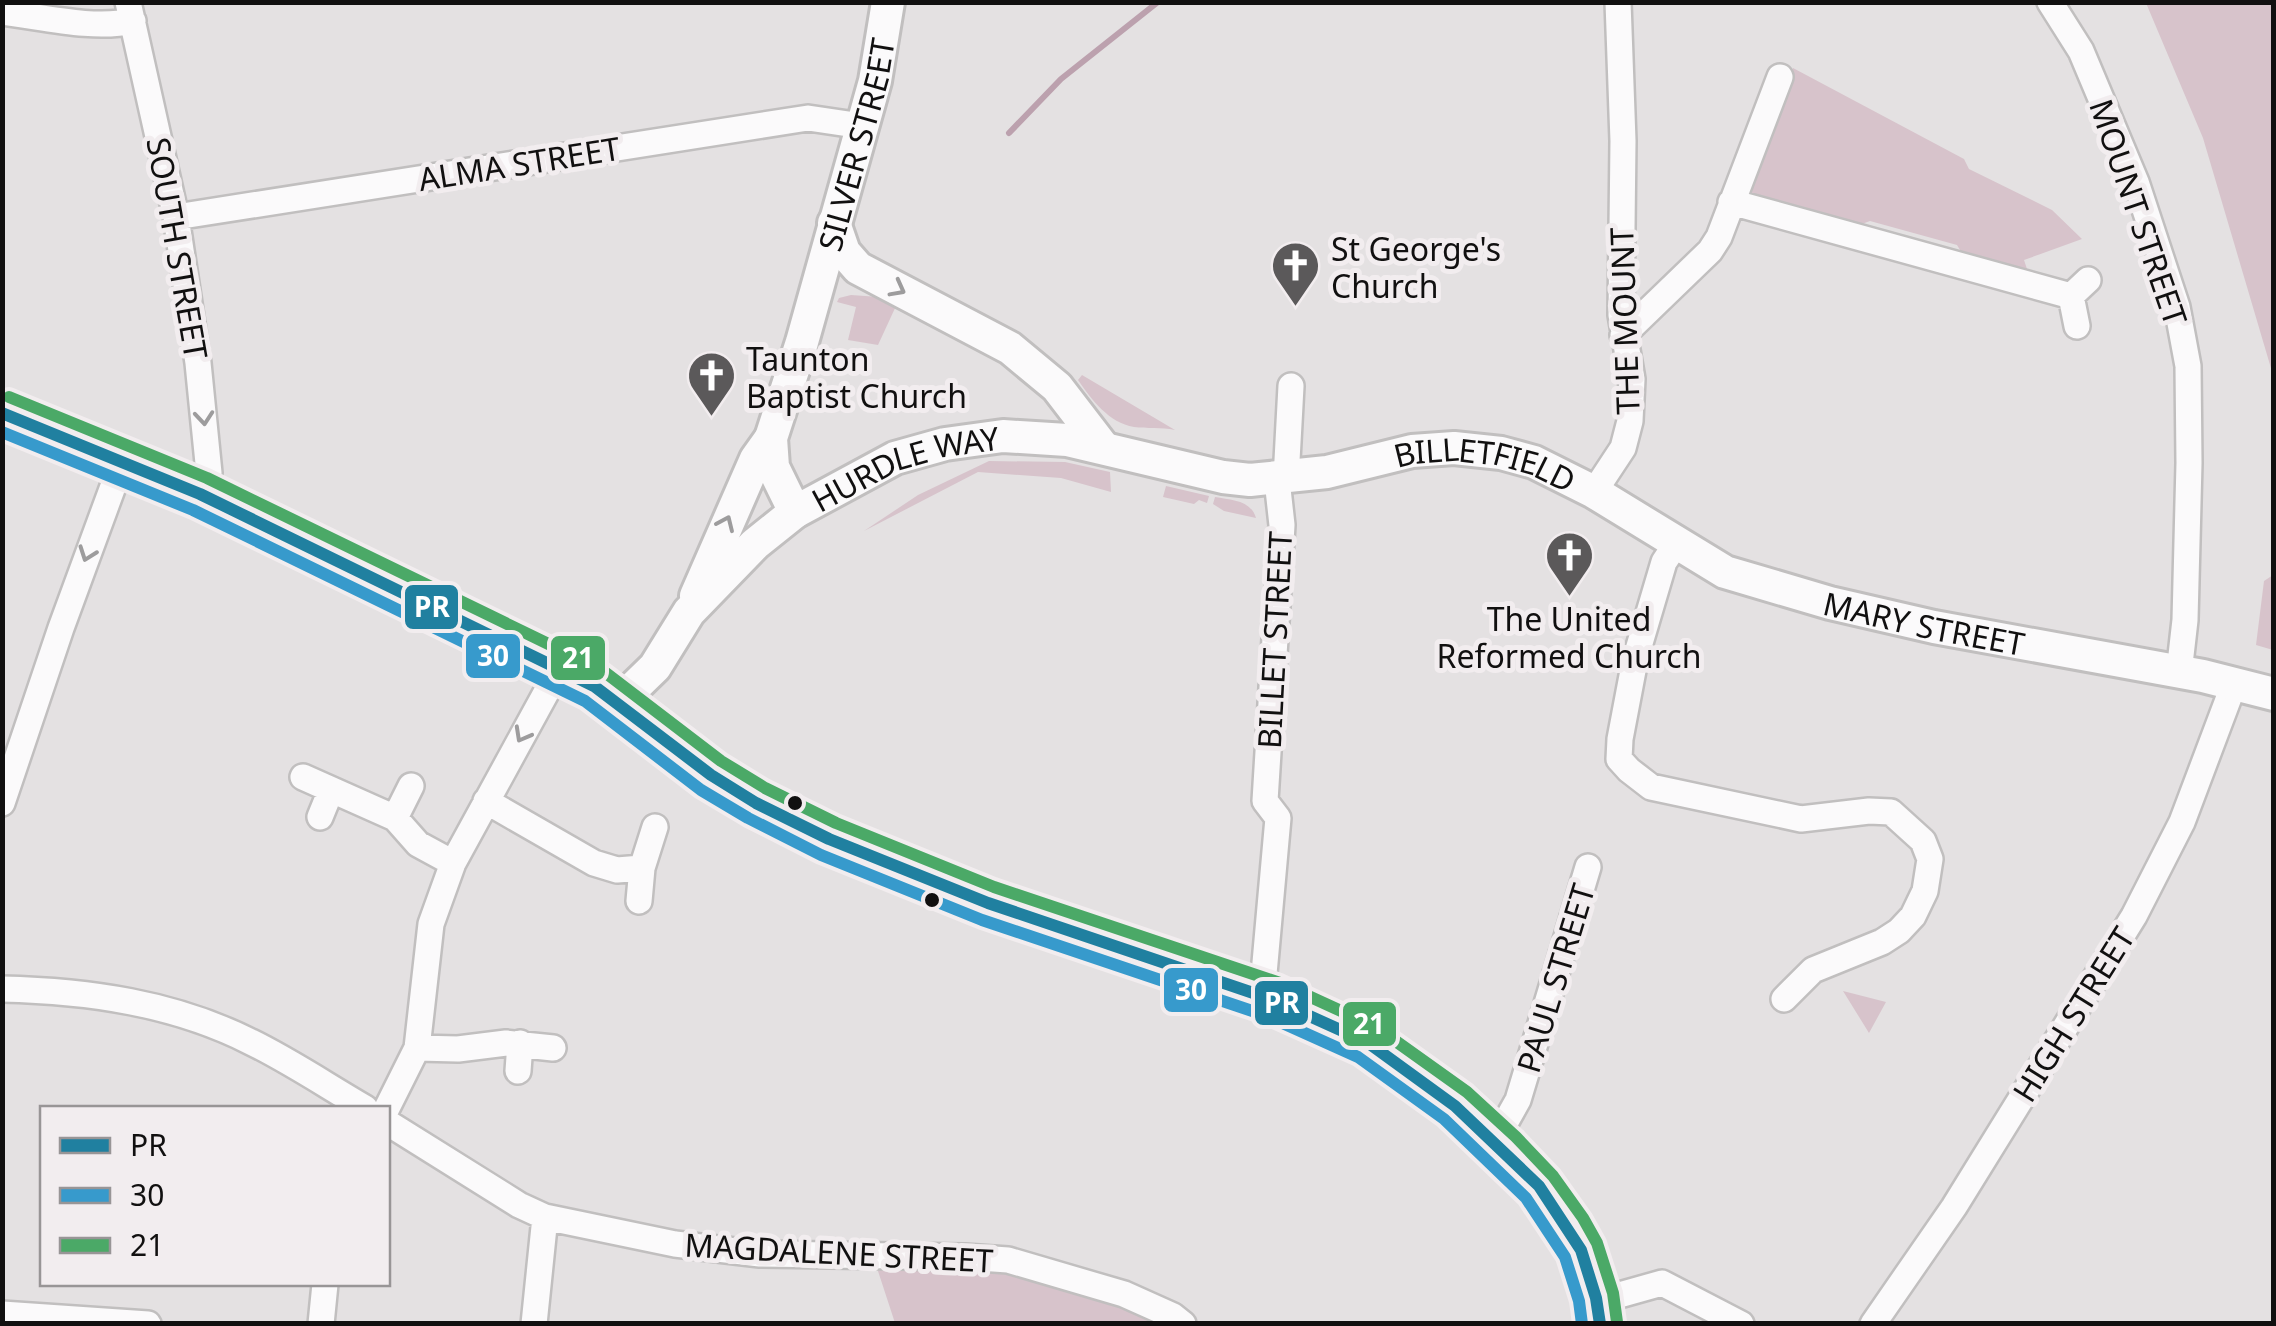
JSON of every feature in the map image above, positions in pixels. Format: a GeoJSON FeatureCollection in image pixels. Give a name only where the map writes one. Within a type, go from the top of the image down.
{"type":"FeatureCollection","features":[{"type":"Feature","properties":{"kind":"main road","name":"SILVER STREET"},"geometry":{"type":"LineString","coordinates":[[689,612],[725,524],[756,459],[771,438],[875,81],[888,2]]}},
{"type":"Feature","properties":{"kind":"main road"},"geometry":{"type":"LineString","coordinates":[[834,223],[844,252],[858,268],[1010,348],[1058,388],[1103,448]]}},
{"type":"Feature","properties":{"kind":"main road","name":"SILVER STREET"},"geometry":{"type":"LineString","coordinates":[[818,287],[833,274],[858,268]]}},
{"type":"Feature","properties":{"kind":"main road"},"geometry":{"type":"LineString","coordinates":[[1036,436],[1046,399],[1038,370]]}},
{"type":"Feature","properties":{"kind":"main road"},"geometry":{"type":"LineString","coordinates":[[2,414],[200,494],[345,561],[620,701],[691,762],[877,860],[1262,996],[1304,1012],[1383,1052],[1456,1106],[1525,1170],[1570,1226],[1599,1312]]}},
{"type":"Feature","properties":{"kind":"main road","name":"HURDLE WAY"},"geometry":{"type":"LineString","coordinates":[[620,701],[655,667],[689,612],[755,544],[795,512],[895,458],[945,444],[1036,436],[1223,477],[1281,479]]}},
{"type":"Feature","properties":{"kind":"main road"},"geometry":{"type":"LineString","coordinates":[[771,438],[773,467],[795,512]]}},
{"type":"Feature","properties":{"kind":"main road","name":"BILLETFIELD"},"geometry":{"type":"LineString","coordinates":[[1281,479],[1327,472],[1412,450],[1454,448],[1501,453],[1534,462],[1594,492],[1676,544]]}},
{"type":"Feature","properties":{"kind":"main road","name":"MARY STREET"},"geometry":{"type":"LineString","coordinates":[[1676,544],[1725,572],[1830,603],[1934,628],[2179,672],[2274,694]]}},
{"type":"Feature","properties":{"kind":"street","name":"THE MOUNT"},"geometry":{"type":"LineString","coordinates":[[1594,492],[1623,448],[1630,421],[1632,379],[1623,335],[1618,2]]}},
{"type":"Feature","properties":{"kind":"street","name":"MOUNT STREET"},"geometry":{"type":"LineString","coordinates":[[2050,2],[2081,50],[2136,182],[2178,308],[2188,366],[2189,463],[2186,620],[2179,672]]}},
{"type":"Feature","properties":{"kind":"street"},"geometry":{"type":"LineString","coordinates":[[2,12],[120,24],[131,12]]}},
{"type":"Feature","properties":{"kind":"street","name":"SOUTH STREET"},"geometry":{"type":"LineString","coordinates":[[131,12],[176,217],[198,362],[209,472],[200,494]]}},
{"type":"Feature","properties":{"kind":"street"},"geometry":{"type":"LineString","coordinates":[[1623,335],[1710,251],[1780,77]]}},
{"type":"Feature","properties":{"kind":"street","name":"ALMA STREET"},"geometry":{"type":"LineString","coordinates":[[176,217],[808,118],[862,126]]}},
{"type":"Feature","properties":{"kind":"street"},"geometry":{"type":"LineString","coordinates":[[1732,202],[2080,288],[2077,326]]}},
{"type":"Feature","properties":{"kind":"street","name":"BILLET STREET"},"geometry":{"type":"LineString","coordinates":[[1262,996],[1278,818],[1264,801],[1282,525],[1281,479],[1291,386]]}},
{"type":"Feature","properties":{"kind":"street"},"geometry":{"type":"LineString","coordinates":[[2,803],[60,628],[122,462]]}},
{"type":"Feature","properties":{"kind":"street"},"geometry":{"type":"LineString","coordinates":[[1676,544],[1664,562],[1644,628],[1619,758],[1651,787],[1801,820],[1891,812],[1923,841],[1930,859],[1925,891],[1913,916],[1882,942],[1813,970],[1784,998]]}},
{"type":"Feature","properties":{"kind":"street"},"geometry":{"type":"LineString","coordinates":[[388,1106],[417,1048],[432,924],[452,863],[559,670]]}},
{"type":"Feature","properties":{"kind":"street","name":"HIGH STREET"},"geometry":{"type":"LineString","coordinates":[[1873,1324],[1954,1207],[2134,916],[2182,822],[2234,684]]}},
{"type":"Feature","properties":{"kind":"street"},"geometry":{"type":"LineString","coordinates":[[303,776],[395,818],[418,844],[452,863]]}},
{"type":"Feature","properties":{"kind":"street"},"geometry":{"type":"LineString","coordinates":[[395,818],[411,786]]}},
{"type":"Feature","properties":{"kind":"street"},"geometry":{"type":"LineString","coordinates":[[320,817],[331,790]]}},
{"type":"Feature","properties":{"kind":"street"},"geometry":{"type":"LineString","coordinates":[[486,801],[594,863],[617,870],[642,868]]}},
{"type":"Feature","properties":{"kind":"street"},"geometry":{"type":"LineString","coordinates":[[638,902],[642,868],[655,827]]}},
{"type":"Feature","properties":{"kind":"street","name":"PAUL STREET"},"geometry":{"type":"LineString","coordinates":[[1495,1141],[1518,1100],[1588,868]]}},
{"type":"Feature","properties":{"kind":"street"},"geometry":{"type":"LineString","coordinates":[[2,989],[79,992],[137,1001],[248,1040],[362,1106]]}},
{"type":"Feature","properties":{"kind":"street"},"geometry":{"type":"LineString","coordinates":[[417,1048],[520,1043],[553,1048]]}},
{"type":"Feature","properties":{"kind":"street"},"geometry":{"type":"LineString","coordinates":[[518,1071],[520,1043]]}},
{"type":"Feature","properties":{"kind":"street","name":"MAGDALENE STREET"},"geometry":{"type":"LineString","coordinates":[[390,1123],[519,1205],[545,1217],[671,1243],[760,1254],[1008,1260],[1124,1294],[1174,1316],[1183,1324]]}},
{"type":"Feature","properties":{"kind":"street"},"geometry":{"type":"LineString","coordinates":[[534,1324],[545,1217]]}},
{"type":"Feature","properties":{"kind":"street"},"geometry":{"type":"LineString","coordinates":[[1599,1312],[1662,1282],[1741,1324]]}},
{"type":"Feature","properties":{"kind":"street"},"geometry":{"type":"LineString","coordinates":[[321,1324],[326,1286]]}},
{"type":"Feature","properties":{"kind":"street"},"geometry":{"type":"LineString","coordinates":[[2,1314],[148,1324]]}},
{"type":"Feature","properties":{"kind":"shaded area"},"geometry":{"type":"Polygon","coordinates":[[[2146,3],[2273,3],[2273,375],[2203,138],[2146,3]]]}},
{"type":"Feature","properties":{"kind":"shaded area"},"geometry":{"type":"Polygon","coordinates":[[[1793,68],[1964,159],[1969,169],[2052,210],[2082,239],[2024,260],[2028,272],[1963,255],[1957,245],[1870,221],[1859,225],[1754,196],[1747,184],[1793,68]]]}},
{"type":"Feature","properties":{"kind":"shaded area"},"geometry":{"type":"Polygon","coordinates":[[[851,295],[879,297],[896,306],[878,345],[848,340],[856,307],[837,302],[851,295]]]}},
{"type":"Feature","properties":{"kind":"shaded area"},"geometry":{"type":"Polygon","coordinates":[[[1082,375],[1175,430],[1134,427],[1117,421],[1089,395],[1078,380],[1082,375]]]}},
{"type":"Feature","properties":{"kind":"shaded area"},"geometry":{"type":"Polygon","coordinates":[[[989,461],[1065,462],[1110,472],[1111,492],[1061,478],[978,472],[864,531],[918,495],[989,461]]]}},
{"type":"Feature","properties":{"kind":"shaded area"},"geometry":{"type":"Polygon","coordinates":[[[1166,486],[1209,496],[1207,503],[1163,497],[1166,486]]]}},
{"type":"Feature","properties":{"kind":"shaded area"},"geometry":{"type":"Polygon","coordinates":[[[1215,497],[1245,504],[1256,518],[1224,511],[1213,504],[1215,497]]]}},
{"type":"Feature","properties":{"kind":"shaded area"},"geometry":{"type":"Polygon","coordinates":[[[2273,575],[2273,650],[2256,645],[2264,581],[2273,575]]]}},
{"type":"Feature","properties":{"kind":"shaded area"},"geometry":{"type":"Polygon","coordinates":[[[1843,991],[1886,1002],[1869,1033],[1843,991]]]}},
{"type":"Feature","properties":{"kind":"shaded area"},"geometry":{"type":"Polygon","coordinates":[[[877,1268],[1003,1268],[1109,1300],[1157,1323],[895,1323],[877,1268]]]}},
{"type":"Feature","properties":{"kind":"waterway"},"geometry":{"type":"LineString","coordinates":[[1009,133],[1061,79],[1158,2]]}},
{"type":"Feature","properties":{"kind":"transit line","name":"21"},"geometry":{"type":"LineString","coordinates":[[9,397],[207,478],[602,670],[721,761],[836,823],[994,887],[1280,983],[1376,1027],[1467,1092],[1553,1176],[1597,1243],[1613,1293],[1617,1322]]}},
{"type":"Feature","properties":{"kind":"transit line","name":"PR"},"geometry":{"type":"LineString","coordinates":[[2,413],[200,494],[594,686],[711,775],[756,803],[829,839],[988,903],[1274,1000],[1367,1042],[1455,1106],[1539,1186],[1581,1250],[1600,1324]]}},
{"type":"Feature","properties":{"kind":"transit line","name":"30"},"geometry":{"type":"LineString","coordinates":[[2,432],[193,510],[585,701],[701,790],[821,855],[982,920],[1267,1016],[1358,1057],[1444,1119],[1526,1198],[1565,1257],[1582,1324]]}},
{"type":"Feature","properties":{"kind":"place","name":"St George's Church"},"geometry":{"type":"Point","coordinates":[1296,308]}},
{"type":"Feature","properties":{"kind":"place","name":"Taunton Baptist Church"},"geometry":{"type":"Point","coordinates":[711,418]}},
{"type":"Feature","properties":{"kind":"place","name":"The United Reformed Church"},"geometry":{"type":"Point","coordinates":[1569,598]}}]}
